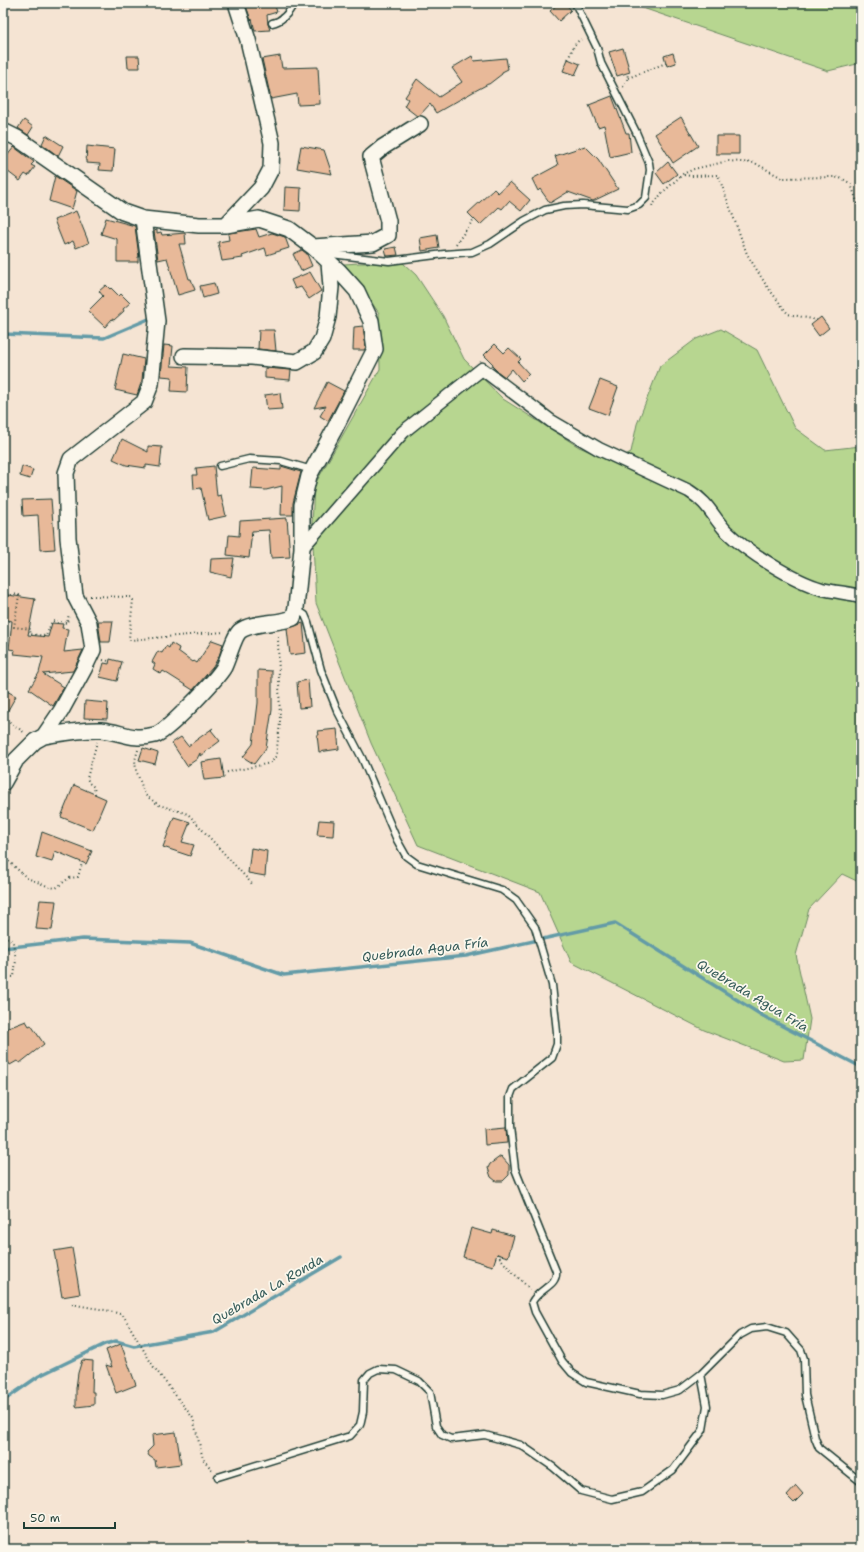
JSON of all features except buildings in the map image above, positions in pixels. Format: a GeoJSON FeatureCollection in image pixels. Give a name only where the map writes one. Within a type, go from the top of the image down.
{"type":"FeatureCollection","features":[{"type":"Feature","properties":{"kind":"street"},"geometry":{"type":"LineString","coordinates":[[226,225],[261,188],[272,168],[272,143],[248,40],[236,3]]}},
{"type":"Feature","properties":{"kind":"street"},"geometry":{"type":"LineString","coordinates":[[321,254],[373,243],[388,236],[388,221],[371,157],[383,147],[420,124]]}},
{"type":"Feature","properties":{"kind":"street"},"geometry":{"type":"LineString","coordinates":[[3,131],[17,138],[123,212],[143,219],[199,225],[226,225],[259,219],[289,229],[321,254],[357,291],[371,321],[375,349],[333,432],[308,476],[302,505],[302,548],[296,608],[293,618],[276,623],[248,627],[239,632],[223,668],[179,718],[157,734],[136,738],[102,730],[85,730],[40,739]]}},
{"type":"Feature","properties":{"kind":"street"},"geometry":{"type":"LineString","coordinates":[[3,783],[16,760],[40,739],[61,711],[93,650],[89,623],[76,596],[68,538],[66,473],[72,459],[144,402],[151,384],[157,321],[143,219]]}},
{"type":"Feature","properties":{"kind":"street"},"geometry":{"type":"LineString","coordinates":[[184,356],[252,357],[297,362],[314,352],[322,339],[328,317],[331,287],[321,254]]}},
{"type":"Feature","properties":{"kind":"street"},"geometry":{"type":"LineString","coordinates":[[302,548],[403,432],[482,369],[551,421],[599,449],[701,498],[726,530],[751,552],[804,582],[823,589],[861,596]]}},
{"type":"Feature","properties":{"kind":"lane"},"geometry":{"type":"LineString","coordinates":[[272,23],[278,22],[289,12],[294,3]]}},
{"type":"Feature","properties":{"kind":"lane"},"geometry":{"type":"LineString","coordinates":[[321,254],[389,261],[450,253],[472,252],[490,244],[524,221],[544,210],[564,206],[583,205],[628,209],[640,205],[646,198],[650,170],[649,163],[636,132],[601,63],[593,41],[575,3]]}},
{"type":"Feature","properties":{"kind":"lane"},"geometry":{"type":"LineString","coordinates":[[220,466],[249,459],[281,461],[312,470]]}},
{"type":"Feature","properties":{"kind":"lane"},"geometry":{"type":"LineString","coordinates":[[296,608],[305,615],[321,670],[337,710],[362,758],[397,840],[406,856],[417,864],[502,890],[516,900],[535,927],[552,985],[557,1044],[552,1058],[514,1089],[510,1097],[510,1127],[515,1169],[556,1271],[557,1277],[554,1281],[536,1294],[532,1302],[535,1312],[562,1361],[572,1373],[586,1382],[640,1394],[662,1396],[680,1390],[701,1374],[740,1335],[751,1329],[767,1327],[786,1334],[801,1350],[804,1359],[805,1395],[815,1438],[819,1448],[861,1482]]}},
{"type":"Feature","properties":{"kind":"lane"},"geometry":{"type":"LineString","coordinates":[[218,1477],[350,1436],[360,1425],[363,1412],[364,1380],[370,1373],[378,1368],[396,1370],[419,1381],[430,1392],[436,1426],[442,1435],[451,1439],[485,1435],[521,1445],[553,1467],[581,1491],[612,1499],[642,1492],[673,1470],[703,1430],[707,1406],[701,1374]]}},
{"type":"Feature","properties":{"kind":"path"},"geometry":{"type":"LineString","coordinates":[[553,3],[556,6]]}},
{"type":"Feature","properties":{"kind":"path"},"geometry":{"type":"LineString","coordinates":[[568,59],[577,42],[581,39],[593,41]]}},
{"type":"Feature","properties":{"kind":"path"},"geometry":{"type":"LineString","coordinates":[[628,78],[666,63]]}},
{"type":"Feature","properties":{"kind":"path"},"geometry":{"type":"LineString","coordinates":[[649,208],[655,204],[662,193],[683,174],[694,169],[728,161],[755,163],[782,178],[834,177],[843,179],[851,184],[861,214]]}},
{"type":"Feature","properties":{"kind":"path"},"geometry":{"type":"LineString","coordinates":[[683,174],[691,176],[718,175],[747,254],[766,285],[788,314],[816,320]]}},
{"type":"Feature","properties":{"kind":"path"},"geometry":{"type":"LineString","coordinates":[[450,253],[474,218]]}},
{"type":"Feature","properties":{"kind":"path"},"geometry":{"type":"LineString","coordinates":[[3,593],[19,594],[14,627],[31,629],[30,634],[46,636],[52,621],[68,623],[70,608],[76,596],[130,596],[133,600],[130,640],[231,631],[239,632]]}},
{"type":"Feature","properties":{"kind":"path"},"geometry":{"type":"LineString","coordinates":[[223,773],[271,763],[276,756],[280,722],[279,639],[276,623]]}},
{"type":"Feature","properties":{"kind":"path"},"geometry":{"type":"LineString","coordinates":[[3,717],[40,739]]}},
{"type":"Feature","properties":{"kind":"path"},"geometry":{"type":"LineString","coordinates":[[95,794],[94,787],[89,783],[87,778],[95,746],[102,730]]}},
{"type":"Feature","properties":{"kind":"path"},"geometry":{"type":"LineString","coordinates":[[144,736],[135,760],[136,770],[145,795],[159,805],[188,814],[253,885]]}},
{"type":"Feature","properties":{"kind":"path"},"geometry":{"type":"LineString","coordinates":[[3,856],[27,878],[56,888],[69,878],[78,877],[82,863]]}},
{"type":"Feature","properties":{"kind":"path"},"geometry":{"type":"LineString","coordinates":[[3,936],[10,939],[13,943],[16,960],[14,977],[3,976]]}},
{"type":"Feature","properties":{"kind":"path"},"geometry":{"type":"LineString","coordinates":[[497,1254],[510,1270],[536,1294]]}},
{"type":"Feature","properties":{"kind":"path"},"geometry":{"type":"LineString","coordinates":[[72,1304],[93,1309],[114,1311],[122,1315],[153,1366],[193,1418],[204,1459],[218,1477]]}},
{"type":"Feature","properties":{"kind":"path"},"geometry":{"type":"LineString","coordinates":[[856,1549],[861,1548]]}},
{"type":"Feature","properties":{"kind":"green space"},"geometry":{"type":"Polygon","coordinates":[[[628,3],[861,3],[861,63],[828,71],[628,3]]]}},
{"type":"Feature","properties":{"kind":"green space"},"geometry":{"type":"Polygon","coordinates":[[[403,263],[416,275],[443,316],[464,359],[503,399],[579,447],[609,460],[614,461],[631,452],[637,424],[660,366],[696,339],[721,329],[757,350],[795,428],[825,450],[861,446],[861,883],[842,874],[809,909],[796,955],[810,1019],[804,1060],[784,1061],[704,1030],[571,962],[540,892],[418,845],[371,743],[316,603],[312,524],[314,486],[380,369],[379,313],[344,264],[403,263]]]}},
{"type":"Feature","properties":{"kind":"waterway"},"geometry":{"type":"LineString","coordinates":[[3,334],[104,338],[151,318]]}},
{"type":"Feature","properties":{"kind":"waterway","name":"Quebrada Agua Fría"},"geometry":{"type":"LineString","coordinates":[[3,948],[83,939],[190,943],[284,975],[466,956],[615,923],[763,1016],[861,1067]]}},
{"type":"Feature","properties":{"kind":"waterway","name":"Quebrada La Ronda"},"geometry":{"type":"LineString","coordinates":[[3,1401],[39,1376],[105,1344],[116,1341],[134,1346],[214,1332],[341,1257]]}}]}
